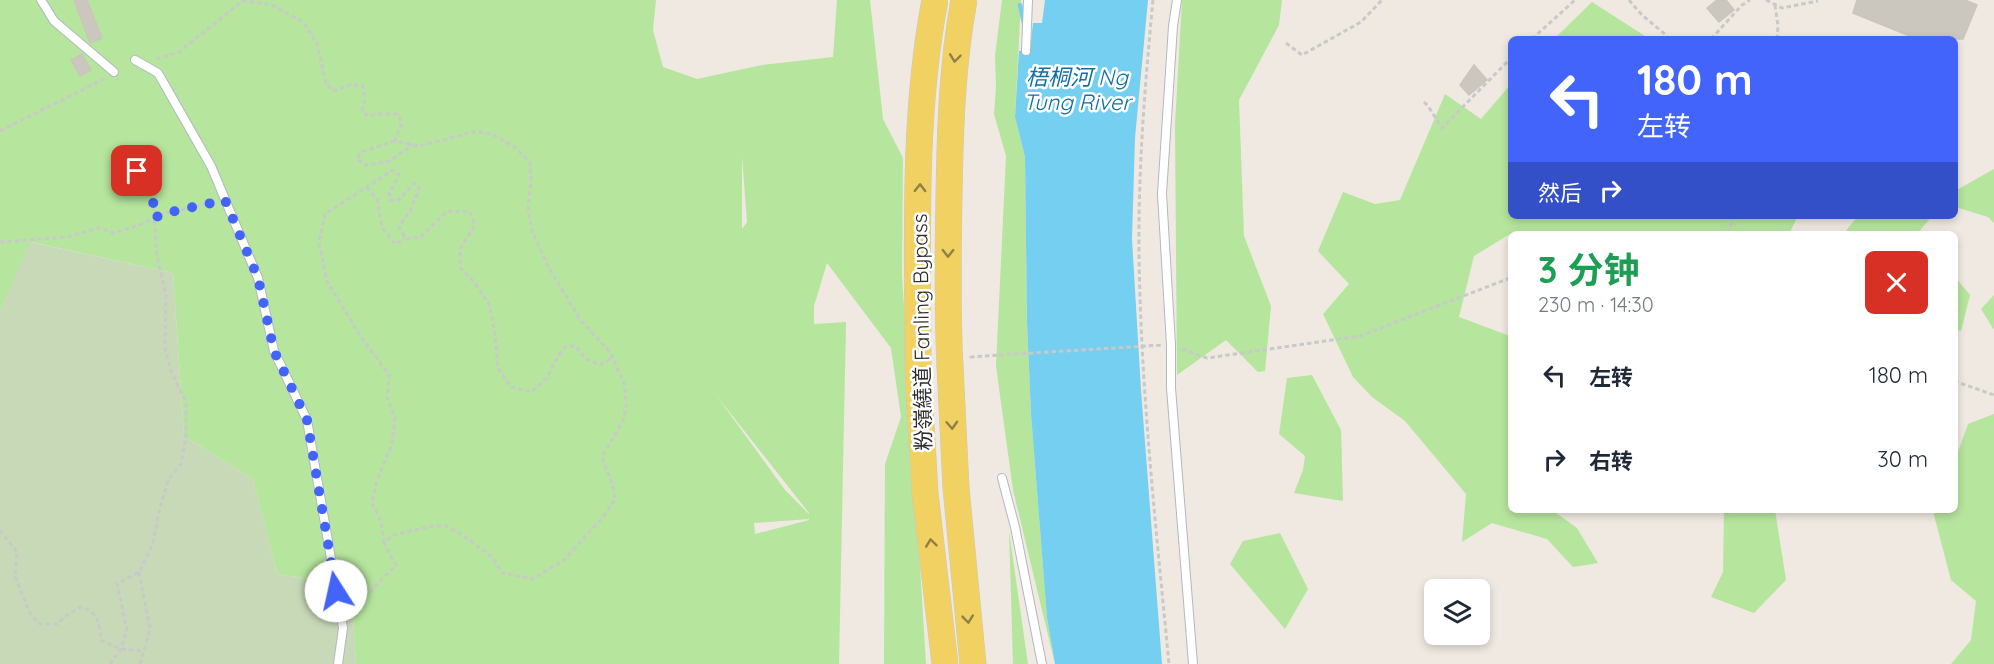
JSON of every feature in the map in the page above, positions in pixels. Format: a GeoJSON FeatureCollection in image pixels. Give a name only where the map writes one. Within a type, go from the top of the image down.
{"type":"FeatureCollection","features":[{"type":"Feature","properties":{"kind":"main road","name":"粉嶺繞道 Fanling Bypass"},"geometry":{"type":"LineString","coordinates":[[935,0],[926,58],[921,122],[918,372],[926,493],[945,664]]}},
{"type":"Feature","properties":{"kind":"main road","name":"粉嶺繞道 Fanling Bypass"},"geometry":{"type":"LineString","coordinates":[[963,0],[954,66],[951,114],[948,313],[956,488],[973,664]]}},
{"type":"Feature","properties":{"kind":"lane"},"geometry":{"type":"LineString","coordinates":[[40,0],[54,21],[114,72]]}},
{"type":"Feature","properties":{"kind":"lane"},"geometry":{"type":"LineString","coordinates":[[1026,51],[1028,0]]}},
{"type":"Feature","properties":{"kind":"lane"},"geometry":{"type":"LineString","coordinates":[[1177,0],[1173,26],[1162,194],[1167,345],[1193,664]]}},
{"type":"Feature","properties":{"kind":"lane"},"geometry":{"type":"LineString","coordinates":[[135,60],[158,73],[211,166],[258,278],[274,351],[307,420],[343,628],[338,664]]}},
{"type":"Feature","properties":{"kind":"lane"},"geometry":{"type":"LineString","coordinates":[[1002,478],[1015,527],[1042,664]]}},
{"type":"Feature","properties":{"kind":"path"},"geometry":{"type":"LineString","coordinates":[[1153,0],[1143,134],[1139,253],[1141,332],[1149,458],[1169,664]]}},
{"type":"Feature","properties":{"kind":"path"},"geometry":{"type":"LineString","coordinates":[[1286,43],[1302,55],[1361,22],[1382,0]]}},
{"type":"Feature","properties":{"kind":"path"},"geometry":{"type":"LineString","coordinates":[[1535,36],[1575,0]]}},
{"type":"Feature","properties":{"kind":"path"},"geometry":{"type":"LineString","coordinates":[[1629,0],[1642,15],[1666,36]]}},
{"type":"Feature","properties":{"kind":"path"},"geometry":{"type":"LineString","coordinates":[[1714,36],[1742,5],[1750,0]]}},
{"type":"Feature","properties":{"kind":"path"},"geometry":{"type":"LineString","coordinates":[[1766,0],[1782,8],[1818,1]]}},
{"type":"Feature","properties":{"kind":"path"},"geometry":{"type":"LineString","coordinates":[[242,1],[270,4],[303,22],[317,43],[326,83],[333,91],[352,84],[363,86],[365,99],[362,111],[368,116],[397,114],[402,122],[395,141]]}},
{"type":"Feature","properties":{"kind":"path"},"geometry":{"type":"LineString","coordinates":[[1775,5],[1777,36]]}},
{"type":"Feature","properties":{"kind":"path"},"geometry":{"type":"LineString","coordinates":[[1424,102],[1442,128],[1508,61]]}},
{"type":"Feature","properties":{"kind":"path"},"geometry":{"type":"LineString","coordinates":[[384,543],[393,535],[433,526],[446,526],[492,557],[502,573],[533,579],[564,560],[603,517],[615,499],[613,486],[603,461],[604,453],[623,421],[626,404],[625,386],[613,357],[581,321],[548,266],[531,231],[528,208],[530,163],[516,148],[494,135],[477,130],[420,146],[395,141],[361,152],[357,159],[366,165],[390,161],[412,145]]}},
{"type":"Feature","properties":{"kind":"path"},"geometry":{"type":"LineString","coordinates":[[340,612],[364,597],[396,565],[384,543],[381,522],[372,503],[376,483],[392,444],[395,418],[387,398],[389,375],[359,334],[327,281],[319,242],[325,213],[393,170],[399,175],[389,193],[390,200],[399,200],[414,183],[419,188],[411,209],[399,227],[405,239]]}},
{"type":"Feature","properties":{"kind":"path"},"geometry":{"type":"LineString","coordinates":[[110,664],[121,649],[126,629],[117,584],[139,572],[152,546],[161,504],[169,479],[181,464],[186,436],[186,402],[171,371],[165,348],[166,295],[157,257],[153,201],[137,171]]}},
{"type":"Feature","properties":{"kind":"path"},"geometry":{"type":"LineString","coordinates":[[367,187],[377,200],[382,227],[395,244],[405,239],[422,237],[447,211],[470,212],[475,225],[460,249],[460,267],[489,304],[495,333],[498,368],[511,387],[531,392],[548,378],[558,356],[566,347],[575,346],[586,359],[600,365],[613,357]]}},
{"type":"Feature","properties":{"kind":"path"},"geometry":{"type":"LineString","coordinates":[[0,242],[67,237],[99,228],[114,233],[162,214],[225,200]]}},
{"type":"Feature","properties":{"kind":"path"},"geometry":{"type":"LineString","coordinates":[[991,356],[1167,345],[1207,358],[1360,336],[1508,279]]}},
{"type":"Feature","properties":{"kind":"path"},"geometry":{"type":"LineString","coordinates":[[1958,382],[1994,394]]}},
{"type":"Feature","properties":{"kind":"path"},"geometry":{"type":"LineString","coordinates":[[0,530],[17,552],[15,577],[31,615],[40,624],[57,624],[81,607],[92,610],[97,618],[102,641],[121,649],[143,651]]}},
{"type":"Feature","properties":{"kind":"path"},"geometry":{"type":"LineString","coordinates":[[139,572],[150,629],[140,664]]}},
{"type":"Feature","properties":{"kind":"green space"},"geometry":{"type":"Polygon","coordinates":[[[0,0],[656,0],[653,30],[663,67],[697,79],[762,65],[833,57],[837,0],[870,0],[883,119],[903,158],[902,274],[926,664],[884,664],[885,464],[901,417],[891,348],[827,263],[814,306],[814,324],[846,322],[839,664],[356,664],[351,585],[277,574],[253,479],[184,436],[173,273],[31,242],[0,311],[0,0]],[[742,156],[742,229],[747,222],[742,156]],[[716,395],[785,490],[809,514],[716,395]],[[809,519],[754,523],[755,534],[809,519]]]}},
{"type":"Feature","properties":{"kind":"green space"},"geometry":{"type":"Polygon","coordinates":[[[1002,0],[1021,0],[1015,117],[1025,157],[1027,322],[1031,414],[1047,618],[1055,664],[1013,490],[996,366],[1006,156],[994,114],[995,56],[1002,0]]]}},
{"type":"Feature","properties":{"kind":"green space"},"geometry":{"type":"Polygon","coordinates":[[[1182,0],[1282,0],[1279,25],[1239,100],[1244,236],[1271,306],[1265,371],[1258,372],[1226,340],[1177,375],[1175,125],[1182,0]]]}},
{"type":"Feature","properties":{"kind":"green space"},"geometry":{"type":"Polygon","coordinates":[[[1592,2],[1645,36],[1557,36],[1592,2]]]}},
{"type":"Feature","properties":{"kind":"green space"},"geometry":{"type":"Polygon","coordinates":[[[1508,87],[1508,219],[1796,219],[1790,231],[1508,231],[1508,235],[1474,256],[1459,317],[1508,335],[1508,513],[1556,513],[1577,528],[1598,563],[1573,567],[1547,539],[1492,523],[1462,542],[1466,494],[1405,421],[1372,397],[1353,377],[1323,314],[1349,284],[1318,251],[1343,192],[1375,204],[1400,200],[1445,94],[1481,119],[1508,87]]]}},
{"type":"Feature","properties":{"kind":"green space"},"geometry":{"type":"Polygon","coordinates":[[[1994,169],[1994,223],[1988,217],[1958,208],[1958,189],[1994,169]]]}},
{"type":"Feature","properties":{"kind":"green space"},"geometry":{"type":"Polygon","coordinates":[[[1856,219],[1930,219],[1920,231],[1846,231],[1856,219]]]}},
{"type":"Feature","properties":{"kind":"green space"},"geometry":{"type":"Polygon","coordinates":[[[30,242],[173,273],[184,436],[253,479],[277,574],[351,585],[356,664],[0,664],[0,311],[30,242]]]}},
{"type":"Feature","properties":{"kind":"green space"},"geometry":{"type":"Polygon","coordinates":[[[1958,281],[1970,295],[1961,331],[1958,330],[1958,281]]]}},
{"type":"Feature","properties":{"kind":"green space"},"geometry":{"type":"Polygon","coordinates":[[[1994,295],[1994,330],[1981,309],[1994,295]]]}},
{"type":"Feature","properties":{"kind":"green space"},"geometry":{"type":"Polygon","coordinates":[[[1312,375],[1341,430],[1343,501],[1294,493],[1303,470],[1305,456],[1279,434],[1287,378],[1312,375]]]}},
{"type":"Feature","properties":{"kind":"green space"},"geometry":{"type":"Polygon","coordinates":[[[1994,414],[1994,664],[1951,664],[1971,640],[1976,601],[1951,580],[1934,515],[1934,513],[1958,513],[1958,452],[1968,424],[1994,414]]]}},
{"type":"Feature","properties":{"kind":"green space"},"geometry":{"type":"Polygon","coordinates":[[[1724,513],[1775,513],[1786,580],[1754,613],[1711,597],[1723,572],[1724,513]]]}},
{"type":"Feature","properties":{"kind":"green space"},"geometry":{"type":"Polygon","coordinates":[[[1009,531],[1028,664],[1013,664],[1009,531]]]}},
{"type":"Feature","properties":{"kind":"green space"},"geometry":{"type":"Polygon","coordinates":[[[1280,533],[1308,589],[1285,629],[1230,564],[1243,541],[1280,533]]]}},
{"type":"Feature","properties":{"kind":"water","name":"梧桐河 Ng Tung River"},"geometry":{"type":"Polygon","coordinates":[[[1045,0],[1148,0],[1135,138],[1132,239],[1162,664],[1055,664],[1047,618],[1031,414],[1027,322],[1025,157],[1015,117],[1019,51],[1030,50],[1033,23],[1042,23],[1045,0]]]}},
{"type":"Feature","properties":{"kind":"building"},"geometry":{"type":"Polygon","coordinates":[[[74,0],[87,0],[102,38],[90,43],[74,0]]]}},
{"type":"Feature","properties":{"kind":"building"},"geometry":{"type":"Polygon","coordinates":[[[1717,0],[1726,0],[1734,10],[1719,22],[1707,8],[1717,0]]]}},
{"type":"Feature","properties":{"kind":"building"},"geometry":{"type":"Polygon","coordinates":[[[1857,0],[1965,0],[1977,5],[1963,39],[1958,39],[1958,36],[1910,36],[1853,13],[1857,0]]]}},
{"type":"Feature","properties":{"kind":"building"},"geometry":{"type":"Polygon","coordinates":[[[82,54],[91,70],[80,76],[71,60],[82,54]]]}},
{"type":"Feature","properties":{"kind":"building"},"geometry":{"type":"Polygon","coordinates":[[[1474,65],[1487,80],[1469,95],[1460,85],[1474,65]]]}},
{"type":"Feature","properties":{"kind":"waterway"},"geometry":{"type":"LineString","coordinates":[[1020,5],[1024,23]]}},
{"type":"Feature","properties":{"kind":"route"},"geometry":{"type":"LineString","coordinates":[[137,171],[153,201],[155,218],[162,214],[225,200],[258,278],[274,351],[307,420],[336,591]]}}]}
